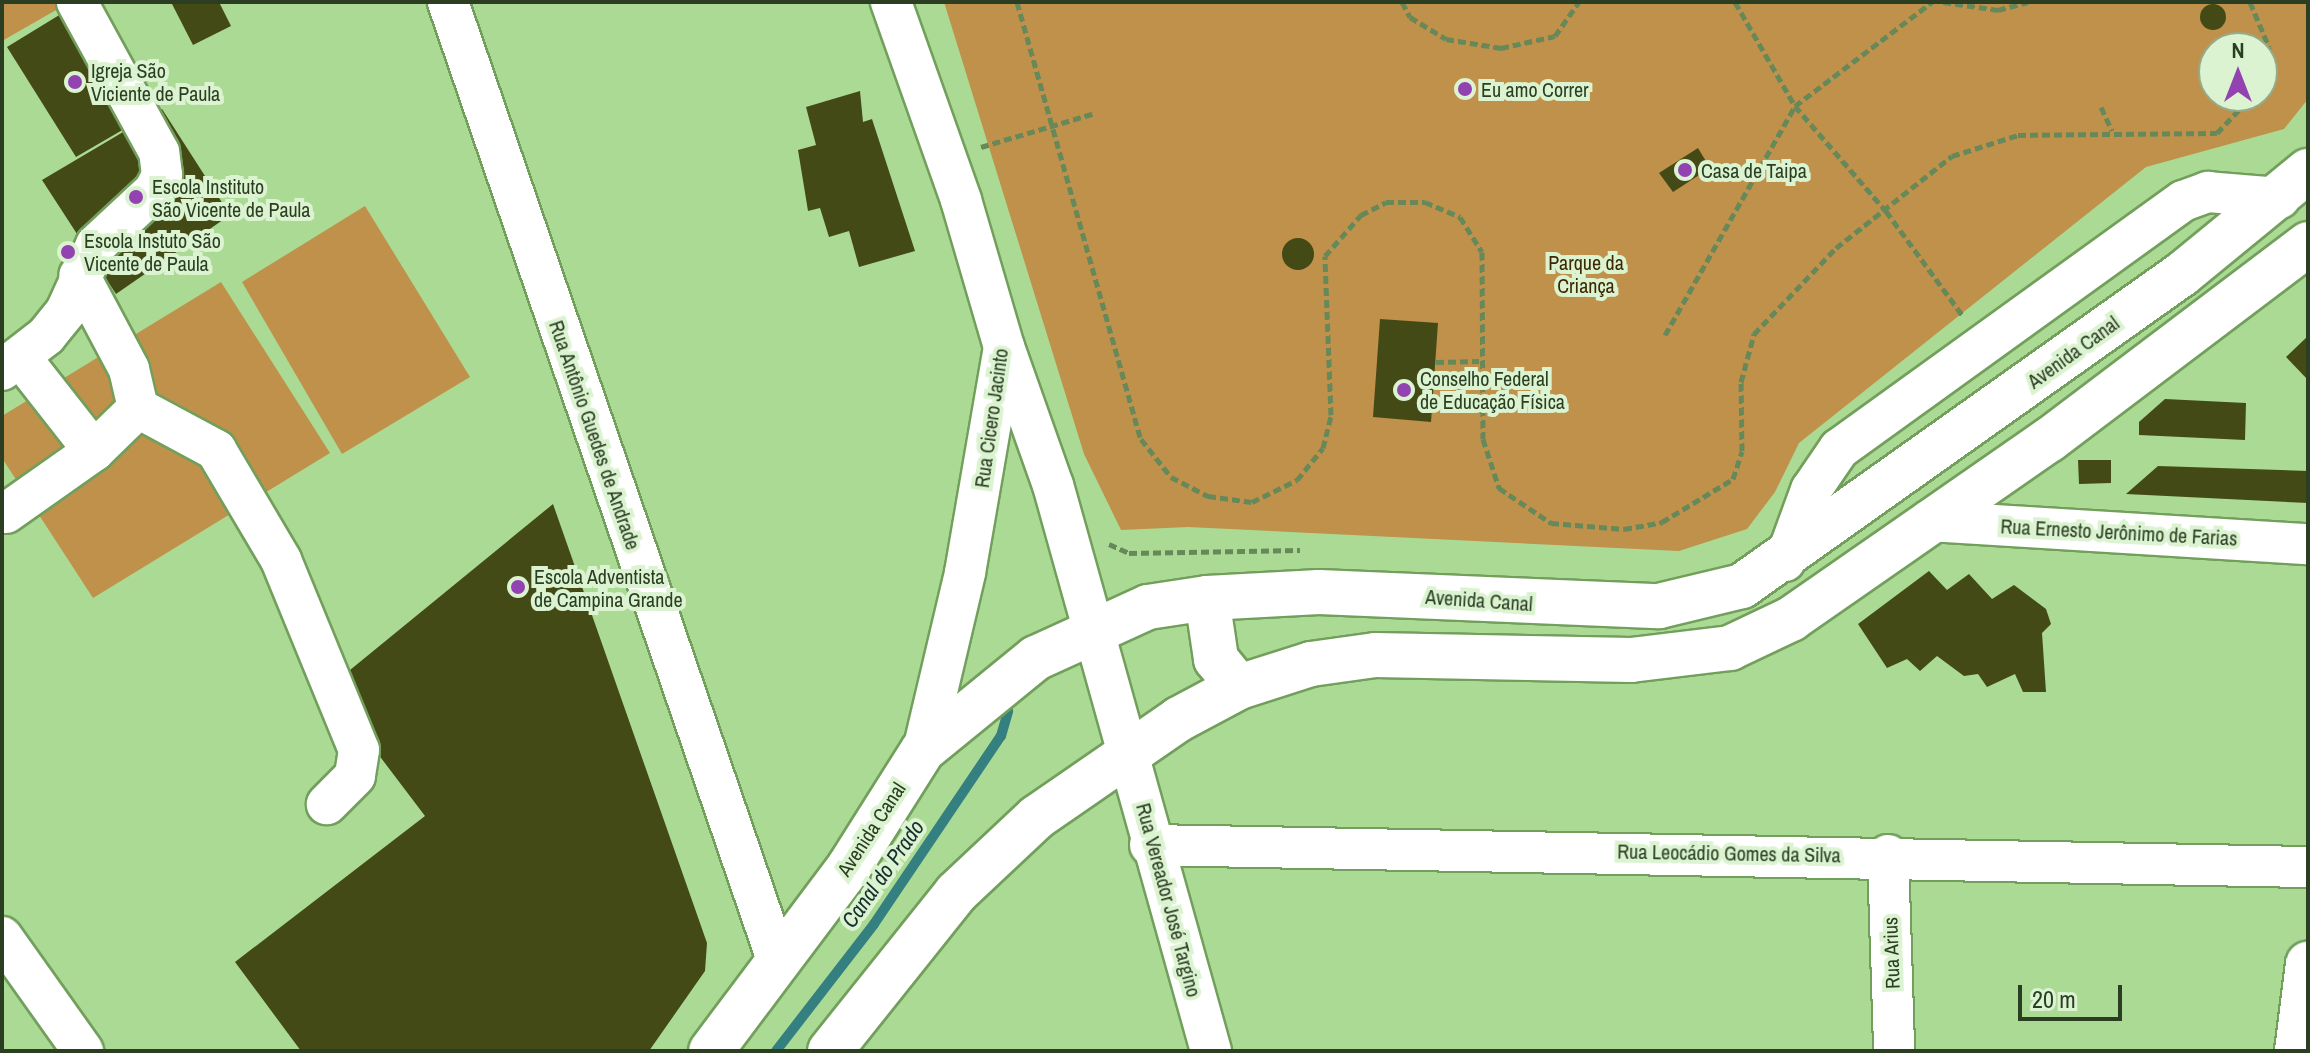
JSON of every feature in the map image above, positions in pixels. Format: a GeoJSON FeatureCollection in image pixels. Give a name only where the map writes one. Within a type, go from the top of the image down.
{"type":"FeatureCollection","features":[{"type":"Feature","properties":{"kind":"main road","name":"Avenida Canal"},"geometry":{"type":"LineString","coordinates":[[711,1051],[776,957],[849,867],[923,750],[990,690],[1093,629],[1148,607],[1207,598],[1319,592],[1659,606],[1742,586],[1785,561],[2294,184]]}},
{"type":"Feature","properties":{"kind":"main road"},"geometry":{"type":"LineString","coordinates":[[830,1051],[956,893],[1037,817],[1128,750],[1239,687],[1311,664],[1375,655],[1631,660],[1730,648],[1791,619],[2049,440],[2305,249]]}},
{"type":"Feature","properties":{"kind":"main road"},"geometry":{"type":"LineString","coordinates":[[1207,598],[1216,659],[1239,687]]}},
{"type":"Feature","properties":{"kind":"main road"},"geometry":{"type":"LineString","coordinates":[[2297,1051],[2308,964]]}},
{"type":"Feature","properties":{"kind":"street"},"geometry":{"type":"LineString","coordinates":[[77,2],[159,152],[162,175],[154,191],[96,245],[79,275],[66,311],[11,364],[94,451]]}},
{"type":"Feature","properties":{"kind":"street","name":"Rua Antônio Guedes de Andrade"},"geometry":{"type":"LineString","coordinates":[[448,2],[776,957]]}},
{"type":"Feature","properties":{"kind":"street","name":"Rua Cicero Jacinto"},"geometry":{"type":"LineString","coordinates":[[891,2],[946,160],[1004,347],[965,573],[923,750]]}},
{"type":"Feature","properties":{"kind":"street"},"geometry":{"type":"LineString","coordinates":[[1785,561],[1822,467],[1982,346],[2183,201],[2208,192],[2294,184]]}},
{"type":"Feature","properties":{"kind":"street"},"geometry":{"type":"LineString","coordinates":[[79,275],[129,369],[138,408],[216,450],[281,560],[359,750],[355,776],[327,804]]}},
{"type":"Feature","properties":{"kind":"street"},"geometry":{"type":"LineString","coordinates":[[1004,347],[1028,401],[1093,629]]}},
{"type":"Feature","properties":{"kind":"street"},"geometry":{"type":"LineString","coordinates":[[6,513],[94,451],[138,408]]}},
{"type":"Feature","properties":{"kind":"street","name":"Rua Ernesto Jerônimo de Farias"},"geometry":{"type":"LineString","coordinates":[[1929,521],[2308,544]]}},
{"type":"Feature","properties":{"kind":"street","name":"Rua Vereador José Targino"},"geometry":{"type":"LineString","coordinates":[[1093,629],[1128,750],[1150,845],[1211,1051]]}},
{"type":"Feature","properties":{"kind":"street","name":"Rua Leocádio Gomes da Silva"},"geometry":{"type":"LineString","coordinates":[[1150,845],[1888,855],[2308,867]]}},
{"type":"Feature","properties":{"kind":"street","name":"Rua Arius"},"geometry":{"type":"LineString","coordinates":[[1888,855],[1894,1051]]}},
{"type":"Feature","properties":{"kind":"street"},"geometry":{"type":"LineString","coordinates":[[2,937],[83,1051]]}},
{"type":"Feature","properties":{"kind":"path"},"geometry":{"type":"LineString","coordinates":[[1017,2],[1129,379],[1141,439],[1171,477],[1208,496],[1252,502],[1297,480],[1323,448],[1331,415],[1325,256],[1361,215],[1386,202],[1425,202],[1460,217],[1472,233],[1487,287],[1479,361],[1483,439],[1499,488],[1551,523],[1624,529],[1662,522],[1733,479],[1742,451],[1741,382],[1754,334],[1836,248],[1952,156],[2018,135],[2112,131],[2217,133],[2237,112]]}},
{"type":"Feature","properties":{"kind":"path"},"geometry":{"type":"LineString","coordinates":[[1402,2],[1410,17],[1446,39],[1501,48],[1555,36],[1579,2]]}},
{"type":"Feature","properties":{"kind":"path"},"geometry":{"type":"LineString","coordinates":[[1735,2],[1795,106],[1886,211],[1982,346]]}},
{"type":"Feature","properties":{"kind":"path"},"geometry":{"type":"LineString","coordinates":[[1665,335],[1795,106],[1932,2]]}},
{"type":"Feature","properties":{"kind":"path"},"geometry":{"type":"LineString","coordinates":[[1943,2],[1998,10],[2028,2]]}},
{"type":"Feature","properties":{"kind":"path"},"geometry":{"type":"LineString","coordinates":[[2250,2],[2263,32]]}},
{"type":"Feature","properties":{"kind":"path"},"geometry":{"type":"LineString","coordinates":[[2101,107],[2112,131]]}},
{"type":"Feature","properties":{"kind":"path"},"geometry":{"type":"LineString","coordinates":[[946,160],[1053,129],[1095,113]]}},
{"type":"Feature","properties":{"kind":"path"},"geometry":{"type":"LineString","coordinates":[[1436,362],[1479,361]]}},
{"type":"Feature","properties":{"kind":"path"},"geometry":{"type":"LineString","coordinates":[[1101,535],[1129,553],[1305,550]]}},
{"type":"Feature","properties":{"kind":"green space"},"geometry":{"type":"Polygon","coordinates":[[[2,2],[70,2],[2,41],[2,2]]]}},
{"type":"Feature","properties":{"kind":"green space","name":"Parque da Criança"},"geometry":{"type":"Polygon","coordinates":[[[944,2],[2308,2],[2308,99],[2284,129],[2146,167],[1799,443],[1775,492],[1747,529],[1679,551],[1188,527],[1121,530],[1084,454],[944,2]]]}},
{"type":"Feature","properties":{"kind":"green space"},"geometry":{"type":"Polygon","coordinates":[[[365,206],[470,377],[342,454],[242,282],[365,206]]]}},
{"type":"Feature","properties":{"kind":"green space"},"geometry":{"type":"Polygon","coordinates":[[[221,282],[330,453],[93,598],[2,458],[2,416],[221,282]]]}},
{"type":"Feature","properties":{"kind":"building"},"geometry":{"type":"Polygon","coordinates":[[[171,2],[219,2],[231,26],[193,45],[171,2]]]}},
{"type":"Feature","properties":{"kind":"building"},"geometry":{"type":"Polygon","coordinates":[[[2213,4],[2222,8],[2226,17],[2222,26],[2213,30],[2204,26],[2200,17],[2204,8],[2213,4]]]}},
{"type":"Feature","properties":{"kind":"building","name":"Igreja São Viciente de Paula"},"geometry":{"type":"Polygon","coordinates":[[[74,6],[143,118],[76,157],[7,47],[74,6]]]}},
{"type":"Feature","properties":{"kind":"building"},"geometry":{"type":"Polygon","coordinates":[[[860,91],[863,122],[872,119],[915,251],[859,267],[849,231],[829,237],[820,208],[808,211],[798,150],[816,145],[806,107],[860,91]]]}},
{"type":"Feature","properties":{"kind":"building","name":"Escola Instituto São Vicente de Paula"},"geometry":{"type":"Polygon","coordinates":[[[162,109],[230,215],[116,294],[42,180],[162,109]]]}},
{"type":"Feature","properties":{"kind":"building","name":"Casa de Taipa"},"geometry":{"type":"Polygon","coordinates":[[[1698,148],[1710,168],[1673,192],[1659,173],[1698,148]]]}},
{"type":"Feature","properties":{"kind":"building"},"geometry":{"type":"Polygon","coordinates":[[[1298,238],[1310,242],[1314,254],[1310,266],[1298,270],[1286,266],[1282,254],[1286,242],[1298,238]]]}},
{"type":"Feature","properties":{"kind":"building","name":"Conselho Federal de Educação Física"},"geometry":{"type":"Polygon","coordinates":[[[1380,319],[1438,323],[1431,422],[1373,417],[1380,319]]]}},
{"type":"Feature","properties":{"kind":"building"},"geometry":{"type":"Polygon","coordinates":[[[2308,336],[2308,380],[2286,357],[2308,336]]]}},
{"type":"Feature","properties":{"kind":"building"},"geometry":{"type":"Polygon","coordinates":[[[2165,399],[2246,403],[2245,440],[2139,435],[2139,422],[2165,399]]]}},
{"type":"Feature","properties":{"kind":"building"},"geometry":{"type":"Polygon","coordinates":[[[2078,460],[2111,460],[2111,483],[2079,484],[2078,460]]]}},
{"type":"Feature","properties":{"kind":"building"},"geometry":{"type":"Polygon","coordinates":[[[2158,466],[2308,471],[2308,503],[2126,494],[2158,466]]]}},
{"type":"Feature","properties":{"kind":"building"},"geometry":{"type":"Polygon","coordinates":[[[553,504],[707,943],[705,971],[649,1051],[301,1051],[235,962],[425,816],[328,688],[553,504]]]}},
{"type":"Feature","properties":{"kind":"building"},"geometry":{"type":"Polygon","coordinates":[[[1929,571],[1947,590],[1969,574],[1992,599],[2014,585],[2046,609],[2051,624],[2042,633],[2046,692],[2023,692],[2015,674],[1987,687],[1978,674],[1964,676],[1937,656],[1920,671],[1907,659],[1887,668],[1858,624],[1929,571]]]}},
{"type":"Feature","properties":{"kind":"waterway","name":"Canal do Prado"},"geometry":{"type":"LineString","coordinates":[[776,1051],[874,924],[1001,736],[1008,711]]}},
{"type":"Feature","properties":{"kind":"place","name":"Igreja São Viciente de Paula"},"geometry":{"type":"Point","coordinates":[75,82]}},
{"type":"Feature","properties":{"kind":"place","name":"Eu amo Correr"},"geometry":{"type":"Point","coordinates":[1465,89]}},
{"type":"Feature","properties":{"kind":"place","name":"Casa de Taipa"},"geometry":{"type":"Point","coordinates":[1685,170]}},
{"type":"Feature","properties":{"kind":"place","name":"Escola Instituto São Vicente de Paula"},"geometry":{"type":"Point","coordinates":[136,197]}},
{"type":"Feature","properties":{"kind":"place","name":"Escola Instuto São Vicente de Paula"},"geometry":{"type":"Point","coordinates":[68,252]}},
{"type":"Feature","properties":{"kind":"place","name":"Conselho Federal de Educação Física"},"geometry":{"type":"Point","coordinates":[1404,390]}},
{"type":"Feature","properties":{"kind":"place","name":"Escola Adventista de Campina Grande"},"geometry":{"type":"Point","coordinates":[518,587]}}]}
